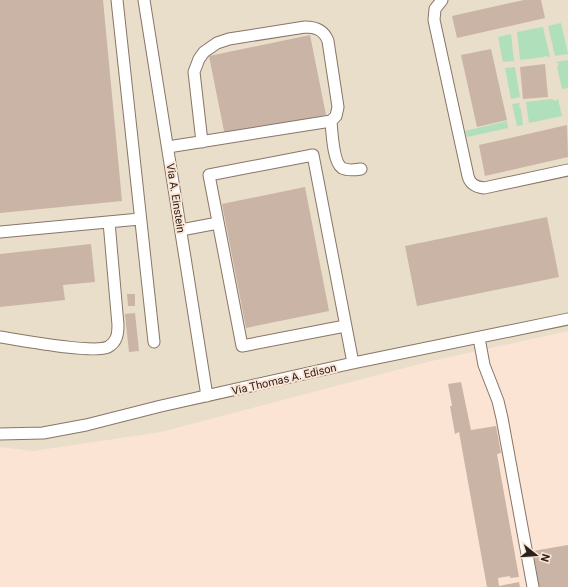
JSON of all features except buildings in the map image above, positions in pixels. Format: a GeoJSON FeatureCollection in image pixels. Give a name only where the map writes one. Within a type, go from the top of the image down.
{"type":"FeatureCollection","features":[{"type":"Feature","properties":{"kind":"street"},"geometry":{"type":"LineString","coordinates":[[116,0],[154,342]]}},
{"type":"Feature","properties":{"kind":"street","name":"Via A. Einstein"},"geometry":{"type":"LineString","coordinates":[[144,0],[207,396]]}},
{"type":"Feature","properties":{"kind":"street"},"geometry":{"type":"LineString","coordinates":[[442,0],[435,9],[434,20],[471,184],[479,188],[484,188],[568,170]]}},
{"type":"Feature","properties":{"kind":"street"},"geometry":{"type":"LineString","coordinates":[[168,147],[202,142],[330,121],[336,116],[338,107],[328,41],[324,33],[316,28],[305,27],[217,43],[204,52],[198,59],[194,77],[202,142]]}},
{"type":"Feature","properties":{"kind":"street"},"geometry":{"type":"LineString","coordinates":[[330,121],[335,156],[338,164],[346,169],[361,169]]}},
{"type":"Feature","properties":{"kind":"street"},"geometry":{"type":"LineString","coordinates":[[346,326],[242,346],[209,175],[314,155],[353,363]]}},
{"type":"Feature","properties":{"kind":"street"},"geometry":{"type":"LineString","coordinates":[[0,232],[140,219]]}},
{"type":"Feature","properties":{"kind":"street"},"geometry":{"type":"LineString","coordinates":[[0,337],[70,347],[102,348],[112,345],[117,336],[118,325],[109,222]]}},
{"type":"Feature","properties":{"kind":"street"},"geometry":{"type":"LineString","coordinates":[[181,230],[218,223]]}},
{"type":"Feature","properties":{"kind":"street","name":"Via Thomas A. Edison"},"geometry":{"type":"LineString","coordinates":[[0,434],[33,433],[86,426],[207,396],[353,363],[568,319]]}},
{"type":"Feature","properties":{"kind":"street"},"geometry":{"type":"LineString","coordinates":[[479,338],[484,365],[498,401],[502,418],[533,587]]}},
{"type":"Feature","properties":{"kind":"shaded area"},"geometry":{"type":"Polygon","coordinates":[[[0,0],[568,0],[568,331],[431,361],[161,432],[33,451],[0,447],[0,0]]]}},
{"type":"Feature","properties":{"kind":"green space"},"geometry":{"type":"Polygon","coordinates":[[[561,23],[568,54],[555,56],[548,26],[561,23]]]}},
{"type":"Feature","properties":{"kind":"green space"},"geometry":{"type":"Polygon","coordinates":[[[543,27],[550,57],[545,56],[520,60],[517,32],[543,27]]]}},
{"type":"Feature","properties":{"kind":"green space"},"geometry":{"type":"Polygon","coordinates":[[[511,34],[514,61],[503,62],[498,37],[511,34]]]}},
{"type":"Feature","properties":{"kind":"green space"},"geometry":{"type":"Polygon","coordinates":[[[568,60],[568,88],[562,89],[557,67],[559,64],[556,62],[568,60]]]}},
{"type":"Feature","properties":{"kind":"green space"},"geometry":{"type":"Polygon","coordinates":[[[515,67],[520,97],[511,99],[505,68],[515,67]]]}},
{"type":"Feature","properties":{"kind":"green space"},"geometry":{"type":"Polygon","coordinates":[[[552,99],[555,101],[558,99],[562,116],[529,123],[526,102],[552,99]]]}},
{"type":"Feature","properties":{"kind":"green space"},"geometry":{"type":"Polygon","coordinates":[[[520,103],[519,107],[521,109],[523,125],[517,126],[512,104],[520,103]]]}},
{"type":"Feature","properties":{"kind":"green space"},"geometry":{"type":"Polygon","coordinates":[[[507,121],[508,128],[467,137],[465,131],[507,121]]]}}]}
